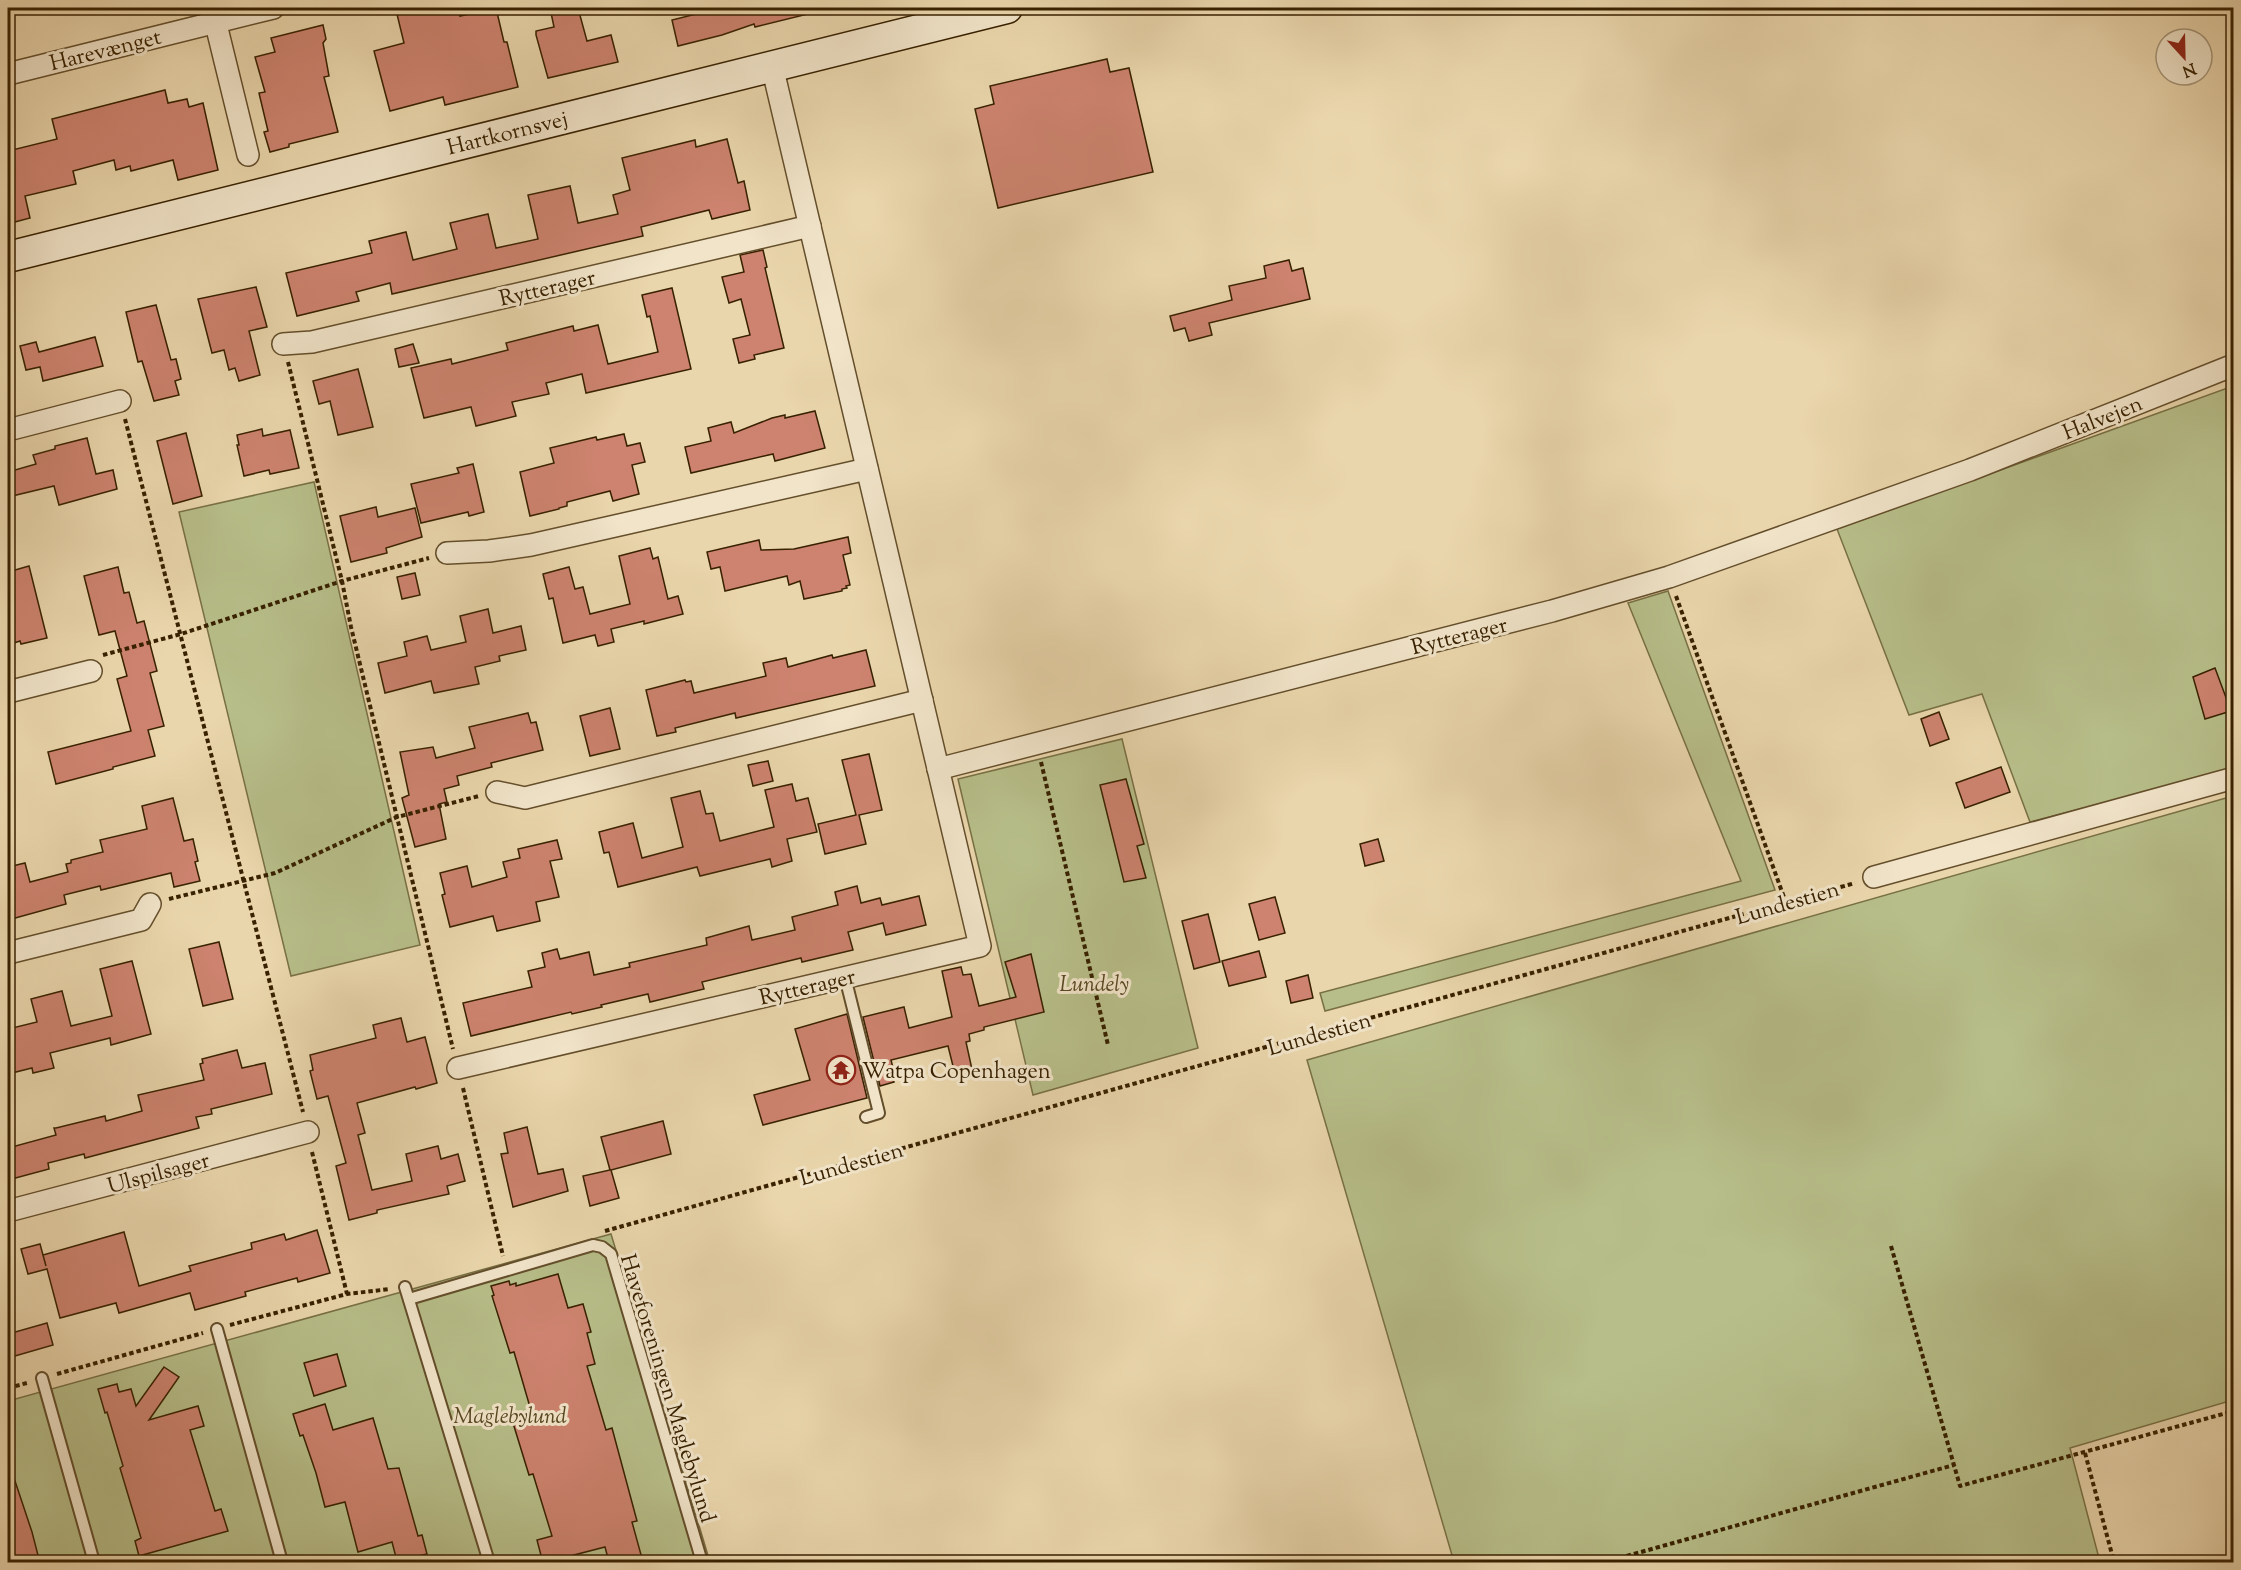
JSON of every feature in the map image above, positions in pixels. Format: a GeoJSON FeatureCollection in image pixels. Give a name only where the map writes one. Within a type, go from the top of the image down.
{"type":"FeatureCollection","features":[{"type":"Feature","properties":{"kind":"street","name":"Harevænget"},"geometry":{"type":"LineString","coordinates":[[8,74],[213,15],[273,8]]}},
{"type":"Feature","properties":{"kind":"street","name":"Hartkornsvej"},"geometry":{"type":"LineString","coordinates":[[8,257],[1007,8]]}},
{"type":"Feature","properties":{"kind":"street"},"geometry":{"type":"LineString","coordinates":[[213,15],[248,155]]}},
{"type":"Feature","properties":{"kind":"street","name":"Rytterager"},"geometry":{"type":"LineString","coordinates":[[458,1068],[980,945],[772,66]]}},
{"type":"Feature","properties":{"kind":"street","name":"Rytterager"},"geometry":{"type":"LineString","coordinates":[[283,344],[312,342],[810,226]]}},
{"type":"Feature","properties":{"kind":"street","name":"Halvejen"},"geometry":{"type":"LineString","coordinates":[[1970,470],[2234,365]]}},
{"type":"Feature","properties":{"kind":"street"},"geometry":{"type":"LineString","coordinates":[[8,430],[120,401]]}},
{"type":"Feature","properties":{"kind":"street"},"geometry":{"type":"LineString","coordinates":[[447,553],[489,551],[531,545],[867,469]]}},
{"type":"Feature","properties":{"kind":"street","name":"Rytterager"},"geometry":{"type":"LineString","coordinates":[[938,769],[1552,611],[1669,577],[1970,470]]}},
{"type":"Feature","properties":{"kind":"street"},"geometry":{"type":"LineString","coordinates":[[8,692],[91,671]]}},
{"type":"Feature","properties":{"kind":"street"},"geometry":{"type":"LineString","coordinates":[[497,792],[525,798],[922,700]]}},
{"type":"Feature","properties":{"kind":"street"},"geometry":{"type":"LineString","coordinates":[[1874,877],[2234,778]]}},
{"type":"Feature","properties":{"kind":"street"},"geometry":{"type":"LineString","coordinates":[[8,953],[141,920],[150,904]]}},
{"type":"Feature","properties":{"kind":"street","name":"Ulspilsager"},"geometry":{"type":"LineString","coordinates":[[8,1211],[308,1132]]}},
{"type":"Feature","properties":{"kind":"lane"},"geometry":{"type":"LineString","coordinates":[[845,977],[879,1113],[866,1117]]}},
{"type":"Feature","properties":{"kind":"lane","name":"Haveforeningen Maglebylund"},"geometry":{"type":"LineString","coordinates":[[409,1299],[593,1245],[602,1247],[611,1254],[702,1563]]}},
{"type":"Feature","properties":{"kind":"lane"},"geometry":{"type":"LineString","coordinates":[[405,1287],[489,1563]]}},
{"type":"Feature","properties":{"kind":"lane"},"geometry":{"type":"LineString","coordinates":[[217,1329],[282,1563]]}},
{"type":"Feature","properties":{"kind":"lane"},"geometry":{"type":"LineString","coordinates":[[42,1378],[94,1563]]}},
{"type":"Feature","properties":{"kind":"path"},"geometry":{"type":"LineString","coordinates":[[283,344],[504,1260]]}},
{"type":"Feature","properties":{"kind":"path"},"geometry":{"type":"LineString","coordinates":[[120,401],[308,1132],[347,1294]]}},
{"type":"Feature","properties":{"kind":"path"},"geometry":{"type":"LineString","coordinates":[[91,671],[93,658],[181,634],[342,581],[447,553]]}},
{"type":"Feature","properties":{"kind":"path"},"geometry":{"type":"LineString","coordinates":[[1669,577],[1786,903]]}},
{"type":"Feature","properties":{"kind":"path"},"geometry":{"type":"LineString","coordinates":[[1036,744],[1108,1045]]}},
{"type":"Feature","properties":{"kind":"path"},"geometry":{"type":"LineString","coordinates":[[150,904],[275,873],[397,817],[497,792]]}},
{"type":"Feature","properties":{"kind":"path","name":"Lundestien"},"geometry":{"type":"LineString","coordinates":[[596,1234],[1874,877]]}},
{"type":"Feature","properties":{"kind":"path"},"geometry":{"type":"LineString","coordinates":[[1891,1246],[1960,1486],[2234,1411]]}},
{"type":"Feature","properties":{"kind":"path"},"geometry":{"type":"LineString","coordinates":[[2085,1453],[2114,1563]]}},
{"type":"Feature","properties":{"kind":"path"},"geometry":{"type":"LineString","coordinates":[[1605,1563],[1954,1465]]}},
{"type":"Feature","properties":{"kind":"green space"},"geometry":{"type":"Polygon","coordinates":[[[2233,386],[2233,769],[2030,822],[1982,694],[1909,715],[1837,529],[2233,386]]]}},
{"type":"Feature","properties":{"kind":"green space"},"geometry":{"type":"Polygon","coordinates":[[[314,482],[420,945],[291,976],[179,512],[314,482]]]}},
{"type":"Feature","properties":{"kind":"green space"},"geometry":{"type":"Polygon","coordinates":[[[1668,591],[1775,890],[1325,1011],[1320,993],[1741,881],[1628,603],[1668,591]]]}},
{"type":"Feature","properties":{"kind":"green space","name":"Lundely"},"geometry":{"type":"Polygon","coordinates":[[[1122,739],[1198,1048],[1033,1095],[958,779],[1122,739]]]}},
{"type":"Feature","properties":{"kind":"green space"},"geometry":{"type":"Polygon","coordinates":[[[2233,796],[2233,1400],[2070,1448],[2100,1562],[1454,1562],[1307,1060],[2233,796]]]}},
{"type":"Feature","properties":{"kind":"green space","name":"Maglebylund"},"geometry":{"type":"Polygon","coordinates":[[[611,1234],[710,1562],[8,1562],[8,1401],[611,1234]]]}},
{"type":"Feature","properties":{"kind":"building"},"geometry":{"type":"Polygon","coordinates":[[[458,8],[460,16],[496,8],[518,87],[445,105],[443,97],[390,111],[374,51],[404,43],[396,10],[458,8]]]}},
{"type":"Feature","properties":{"kind":"building"},"geometry":{"type":"Polygon","coordinates":[[[550,8],[578,8],[587,41],[611,35],[618,62],[548,78],[536,31],[554,27],[550,8]]]}},
{"type":"Feature","properties":{"kind":"building"},"geometry":{"type":"Polygon","coordinates":[[[720,8],[807,8],[808,14],[755,27],[754,24],[678,46],[672,20],[720,8]]]}},
{"type":"Feature","properties":{"kind":"building"},"geometry":{"type":"Polygon","coordinates":[[[323,25],[326,39],[323,43],[329,76],[324,77],[338,132],[289,144],[289,147],[270,152],[264,132],[268,131],[259,93],[265,92],[255,57],[275,52],[271,38],[323,25]]]}},
{"type":"Feature","properties":{"kind":"building"},"geometry":{"type":"Polygon","coordinates":[[[1107,59],[1110,72],[1129,68],[1153,172],[998,208],[975,109],[994,104],[990,86],[1107,59]]]}},
{"type":"Feature","properties":{"kind":"building"},"geometry":{"type":"Polygon","coordinates":[[[165,90],[168,103],[187,99],[189,107],[203,103],[218,170],[178,180],[173,160],[131,171],[130,166],[116,170],[114,160],[73,171],[76,184],[25,196],[30,218],[11,223],[8,211],[8,194],[11,193],[8,178],[8,151],[57,139],[52,119],[165,90]]]}},
{"type":"Feature","properties":{"kind":"building"},"geometry":{"type":"Polygon","coordinates":[[[727,139],[738,183],[744,181],[750,210],[712,219],[709,210],[641,227],[643,236],[392,294],[390,283],[356,292],[359,301],[297,316],[286,273],[372,253],[369,241],[406,232],[413,260],[457,249],[450,223],[488,214],[496,248],[538,239],[528,195],[570,186],[578,223],[618,214],[613,195],[630,190],[622,158],[695,140],[696,147],[727,139]]]}},
{"type":"Feature","properties":{"kind":"building"},"geometry":{"type":"Polygon","coordinates":[[[763,250],[767,267],[765,268],[784,348],[754,355],[755,359],[739,363],[733,339],[750,335],[741,299],[729,303],[722,277],[744,272],[740,255],[763,250]]]}},
{"type":"Feature","properties":{"kind":"building"},"geometry":{"type":"Polygon","coordinates":[[[1289,260],[1292,271],[1303,268],[1310,299],[1209,323],[1212,335],[1189,341],[1185,328],[1174,331],[1170,316],[1232,300],[1229,286],[1266,278],[1264,266],[1289,260]]]}},
{"type":"Feature","properties":{"kind":"building"},"geometry":{"type":"Polygon","coordinates":[[[256,287],[267,327],[249,331],[260,375],[239,381],[235,368],[229,370],[224,350],[212,353],[198,299],[256,287]]]}},
{"type":"Feature","properties":{"kind":"building"},"geometry":{"type":"Polygon","coordinates":[[[672,288],[691,369],[586,393],[582,374],[546,383],[549,394],[512,402],[516,416],[476,426],[471,407],[424,418],[411,368],[451,359],[452,364],[508,350],[506,343],[573,326],[574,331],[598,325],[608,364],[658,352],[650,316],[647,317],[642,295],[672,288]]]}},
{"type":"Feature","properties":{"kind":"building"},"geometry":{"type":"Polygon","coordinates":[[[156,305],[171,360],[176,359],[181,379],[175,381],[179,395],[154,401],[142,361],[138,362],[126,312],[156,305]]]}},
{"type":"Feature","properties":{"kind":"building"},"geometry":{"type":"Polygon","coordinates":[[[95,337],[103,366],[43,381],[40,367],[26,370],[20,346],[36,342],[39,352],[95,337]]]}},
{"type":"Feature","properties":{"kind":"building"},"geometry":{"type":"Polygon","coordinates":[[[413,344],[419,363],[399,367],[395,349],[413,344]]]}},
{"type":"Feature","properties":{"kind":"building"},"geometry":{"type":"Polygon","coordinates":[[[358,369],[373,427],[338,435],[330,401],[319,404],[313,381],[358,369]]]}},
{"type":"Feature","properties":{"kind":"building"},"geometry":{"type":"Polygon","coordinates":[[[815,411],[825,448],[775,461],[773,454],[691,473],[685,447],[711,441],[708,428],[731,422],[734,433],[772,418],[785,415],[785,418],[815,411]]]}},
{"type":"Feature","properties":{"kind":"building"},"geometry":{"type":"Polygon","coordinates":[[[262,429],[263,436],[290,430],[299,468],[270,474],[269,470],[244,476],[237,435],[262,429]]]}},
{"type":"Feature","properties":{"kind":"building"},"geometry":{"type":"Polygon","coordinates":[[[186,433],[202,496],[173,504],[157,441],[186,433]]]}},
{"type":"Feature","properties":{"kind":"building"},"geometry":{"type":"Polygon","coordinates":[[[624,434],[627,446],[640,443],[645,462],[632,465],[639,494],[613,501],[610,491],[567,502],[567,506],[530,516],[520,472],[554,463],[550,448],[596,437],[597,440],[624,434]]]}},
{"type":"Feature","properties":{"kind":"building"},"geometry":{"type":"Polygon","coordinates":[[[87,438],[96,474],[113,470],[117,489],[59,505],[54,486],[8,497],[8,472],[36,464],[33,455],[55,449],[55,446],[87,438]]]}},
{"type":"Feature","properties":{"kind":"building"},"geometry":{"type":"Polygon","coordinates":[[[473,464],[484,512],[469,516],[468,512],[421,523],[411,484],[459,473],[457,468],[473,464]]]}},
{"type":"Feature","properties":{"kind":"building"},"geometry":{"type":"Polygon","coordinates":[[[376,507],[378,517],[415,508],[422,537],[386,548],[387,553],[351,562],[340,516],[376,507]]]}},
{"type":"Feature","properties":{"kind":"building"},"geometry":{"type":"Polygon","coordinates":[[[848,537],[851,553],[843,555],[850,585],[842,591],[804,599],[800,581],[789,585],[787,576],[725,591],[720,567],[711,569],[707,552],[759,540],[761,550],[794,549],[848,537]]]}},
{"type":"Feature","properties":{"kind":"building"},"geometry":{"type":"Polygon","coordinates":[[[650,548],[653,559],[658,557],[668,599],[678,596],[683,614],[644,624],[644,621],[611,629],[614,642],[598,646],[595,635],[563,643],[553,598],[549,599],[543,574],[569,567],[575,589],[583,587],[590,614],[630,604],[619,556],[650,548]]]}},
{"type":"Feature","properties":{"kind":"building"},"geometry":{"type":"Polygon","coordinates":[[[29,566],[47,638],[21,644],[20,641],[8,645],[8,572],[29,566]]]}},
{"type":"Feature","properties":{"kind":"building"},"geometry":{"type":"Polygon","coordinates":[[[118,567],[124,593],[129,592],[137,623],[144,621],[157,671],[150,673],[164,726],[148,730],[155,756],[56,784],[48,752],[131,731],[117,679],[127,676],[115,631],[99,635],[84,576],[118,567]]]}},
{"type":"Feature","properties":{"kind":"building"},"geometry":{"type":"Polygon","coordinates":[[[415,573],[420,595],[402,599],[397,577],[415,573]]]}},
{"type":"Feature","properties":{"kind":"building"},"geometry":{"type":"Polygon","coordinates":[[[488,609],[493,633],[521,626],[526,650],[499,656],[500,661],[475,667],[479,684],[434,693],[431,681],[385,693],[378,663],[407,656],[404,642],[427,636],[431,650],[466,642],[460,616],[488,609]]]}},
{"type":"Feature","properties":{"kind":"building"},"geometry":{"type":"Polygon","coordinates":[[[866,650],[875,686],[736,718],[735,713],[675,728],[676,732],[657,736],[646,690],[685,680],[686,682],[691,681],[694,693],[766,676],[763,663],[786,658],[788,667],[832,655],[833,658],[866,650]]]}},
{"type":"Feature","properties":{"kind":"building"},"geometry":{"type":"Polygon","coordinates":[[[2215,668],[2231,711],[2205,719],[2193,677],[2215,668]]]}},
{"type":"Feature","properties":{"kind":"building"},"geometry":{"type":"Polygon","coordinates":[[[610,708],[620,749],[590,756],[580,716],[610,708]]]}},
{"type":"Feature","properties":{"kind":"building"},"geometry":{"type":"Polygon","coordinates":[[[1939,712],[1949,739],[1930,746],[1921,719],[1939,712]]]}},
{"type":"Feature","properties":{"kind":"building"},"geometry":{"type":"Polygon","coordinates":[[[528,713],[531,723],[536,722],[543,750],[491,763],[492,767],[457,776],[459,785],[444,789],[447,802],[439,804],[446,839],[415,847],[402,798],[409,795],[400,752],[433,747],[436,758],[475,748],[469,727],[528,713]]]}},
{"type":"Feature","properties":{"kind":"building"},"geometry":{"type":"Polygon","coordinates":[[[869,754],[882,810],[859,815],[866,844],[825,854],[818,824],[856,815],[842,760],[869,754]]]}},
{"type":"Feature","properties":{"kind":"building"},"geometry":{"type":"Polygon","coordinates":[[[768,761],[773,781],[753,786],[748,765],[768,761]]]}},
{"type":"Feature","properties":{"kind":"building"},"geometry":{"type":"Polygon","coordinates":[[[2001,767],[2010,792],[1965,808],[1956,783],[2001,767]]]}},
{"type":"Feature","properties":{"kind":"building"},"geometry":{"type":"Polygon","coordinates":[[[1126,779],[1144,844],[1137,846],[1146,878],[1124,882],[1100,785],[1126,779]]]}},
{"type":"Feature","properties":{"kind":"building"},"geometry":{"type":"Polygon","coordinates":[[[792,784],[796,801],[808,798],[817,832],[787,839],[792,861],[772,867],[770,859],[700,876],[697,867],[618,887],[609,852],[604,853],[599,832],[633,823],[642,858],[683,847],[671,798],[700,791],[706,814],[713,813],[720,841],[774,827],[765,790],[792,784]]]}},
{"type":"Feature","properties":{"kind":"building"},"geometry":{"type":"Polygon","coordinates":[[[173,798],[184,841],[193,839],[198,861],[195,862],[200,881],[174,887],[171,873],[101,890],[100,886],[64,895],[66,904],[8,920],[8,867],[25,863],[30,882],[68,872],[66,864],[71,863],[71,860],[103,852],[100,840],[147,829],[142,806],[173,798]]]}},
{"type":"Feature","properties":{"kind":"building"},"geometry":{"type":"Polygon","coordinates":[[[1378,839],[1384,861],[1365,866],[1360,844],[1378,839]]]}},
{"type":"Feature","properties":{"kind":"building"},"geometry":{"type":"Polygon","coordinates":[[[557,840],[562,859],[550,861],[559,897],[536,902],[540,921],[497,931],[493,916],[450,927],[442,895],[445,894],[440,873],[467,866],[472,887],[507,877],[503,862],[520,858],[518,849],[557,840]]]}},
{"type":"Feature","properties":{"kind":"building"},"geometry":{"type":"Polygon","coordinates":[[[857,886],[861,903],[880,898],[882,905],[919,896],[926,925],[886,935],[883,923],[848,932],[853,950],[802,962],[801,958],[702,982],[704,989],[650,1002],[648,994],[601,1005],[602,1007],[572,1014],[571,1012],[471,1036],[463,1003],[532,987],[528,971],[545,967],[542,953],[557,949],[560,959],[589,952],[594,975],[630,967],[629,963],[707,945],[706,938],[749,926],[752,940],[795,930],[792,917],[838,905],[835,892],[857,886]]]}},
{"type":"Feature","properties":{"kind":"building"},"geometry":{"type":"Polygon","coordinates":[[[1275,897],[1285,933],[1259,940],[1249,904],[1275,897]]]}},
{"type":"Feature","properties":{"kind":"building"},"geometry":{"type":"Polygon","coordinates":[[[1208,914],[1220,962],[1194,969],[1182,921],[1208,914]]]}},
{"type":"Feature","properties":{"kind":"building"},"geometry":{"type":"Polygon","coordinates":[[[219,942],[233,999],[203,1006],[189,949],[219,942]]]}},
{"type":"Feature","properties":{"kind":"building"},"geometry":{"type":"Polygon","coordinates":[[[1259,951],[1266,977],[1229,986],[1222,961],[1259,951]]]}},
{"type":"Feature","properties":{"kind":"building"},"geometry":{"type":"Polygon","coordinates":[[[1031,954],[1044,1012],[984,1027],[984,1030],[969,1034],[970,1041],[966,1042],[973,1074],[956,1078],[948,1046],[891,1060],[895,1076],[892,1076],[894,1082],[880,1086],[863,1017],[904,1007],[909,1028],[952,1017],[942,971],[961,967],[963,975],[971,974],[979,1006],[1016,997],[1005,962],[1031,954]]]}},
{"type":"Feature","properties":{"kind":"building"},"geometry":{"type":"Polygon","coordinates":[[[132,961],[151,1034],[111,1045],[110,1038],[50,1053],[54,1068],[33,1073],[32,1068],[8,1074],[8,1029],[37,1022],[31,999],[62,991],[71,1026],[112,1016],[100,969],[132,961]]]}},
{"type":"Feature","properties":{"kind":"building"},"geometry":{"type":"Polygon","coordinates":[[[1308,975],[1313,998],[1291,1003],[1286,981],[1308,975]]]}},
{"type":"Feature","properties":{"kind":"building","name":"Watpa Copenhagen"},"geometry":{"type":"Polygon","coordinates":[[[847,1014],[867,1098],[763,1125],[754,1095],[810,1080],[795,1029],[847,1014]]]}},
{"type":"Feature","properties":{"kind":"building"},"geometry":{"type":"Polygon","coordinates":[[[401,1018],[407,1042],[425,1037],[437,1083],[357,1103],[365,1133],[358,1135],[372,1190],[412,1181],[406,1154],[438,1146],[441,1159],[458,1154],[465,1181],[447,1186],[449,1194],[377,1210],[377,1213],[349,1220],[336,1166],[346,1163],[328,1096],[317,1099],[310,1071],[313,1070],[310,1055],[376,1038],[373,1025],[401,1018]]]}},
{"type":"Feature","properties":{"kind":"building"},"geometry":{"type":"Polygon","coordinates":[[[237,1050],[242,1068],[265,1063],[272,1094],[211,1109],[212,1114],[196,1117],[199,1128],[85,1158],[84,1154],[48,1163],[49,1169],[8,1180],[8,1148],[56,1135],[54,1128],[105,1116],[106,1121],[142,1111],[138,1095],[204,1080],[200,1064],[203,1063],[202,1059],[237,1050]]]}},
{"type":"Feature","properties":{"kind":"building"},"geometry":{"type":"Polygon","coordinates":[[[663,1121],[671,1154],[611,1170],[619,1198],[590,1206],[583,1176],[610,1170],[601,1137],[663,1121]]]}},
{"type":"Feature","properties":{"kind":"building"},"geometry":{"type":"Polygon","coordinates":[[[527,1127],[538,1174],[563,1169],[568,1191],[513,1207],[501,1154],[508,1153],[504,1133],[527,1127]]]}},
{"type":"Feature","properties":{"kind":"building"},"geometry":{"type":"Polygon","coordinates":[[[317,1230],[330,1273],[298,1282],[297,1278],[245,1292],[246,1296],[195,1310],[190,1293],[119,1313],[116,1303],[60,1318],[47,1269],[28,1274],[21,1249],[40,1244],[43,1255],[124,1232],[139,1286],[191,1271],[189,1266],[252,1249],[251,1243],[284,1234],[286,1240],[317,1230]]]}},
{"type":"Feature","properties":{"kind":"building"},"geometry":{"type":"Polygon","coordinates":[[[558,1274],[568,1308],[583,1304],[591,1332],[587,1333],[595,1364],[587,1366],[606,1430],[612,1428],[637,1521],[632,1522],[643,1562],[609,1562],[605,1547],[543,1563],[537,1540],[552,1536],[533,1474],[529,1475],[513,1423],[531,1418],[532,1414],[514,1352],[510,1353],[491,1286],[509,1281],[510,1285],[516,1283],[516,1286],[558,1274]]]}},
{"type":"Feature","properties":{"kind":"building"},"geometry":{"type":"Polygon","coordinates":[[[47,1323],[53,1345],[8,1358],[8,1334],[47,1323]]]}},
{"type":"Feature","properties":{"kind":"building"},"geometry":{"type":"Polygon","coordinates":[[[337,1354],[346,1386],[314,1396],[304,1363],[337,1354]]]}},
{"type":"Feature","properties":{"kind":"building"},"geometry":{"type":"Polygon","coordinates":[[[164,1367],[179,1377],[149,1420],[198,1406],[204,1426],[190,1430],[215,1511],[221,1509],[228,1531],[139,1556],[135,1541],[141,1538],[120,1468],[123,1466],[98,1389],[117,1384],[119,1392],[131,1389],[136,1406],[164,1367]]]}},
{"type":"Feature","properties":{"kind":"building"},"geometry":{"type":"Polygon","coordinates":[[[325,1404],[333,1430],[373,1418],[388,1469],[399,1468],[418,1536],[422,1535],[427,1554],[397,1561],[392,1542],[358,1552],[345,1502],[325,1507],[303,1435],[300,1436],[293,1414],[325,1404]]]}},
{"type":"Feature","properties":{"kind":"building"},"geometry":{"type":"Polygon","coordinates":[[[11,1469],[40,1563],[8,1563],[8,1536],[13,1535],[8,1518],[8,1470],[11,1469]]]}},
{"type":"Feature","properties":{"kind":"place","name":"Watpa Copenhagen"},"geometry":{"type":"Point","coordinates":[841,1070]}}]}
